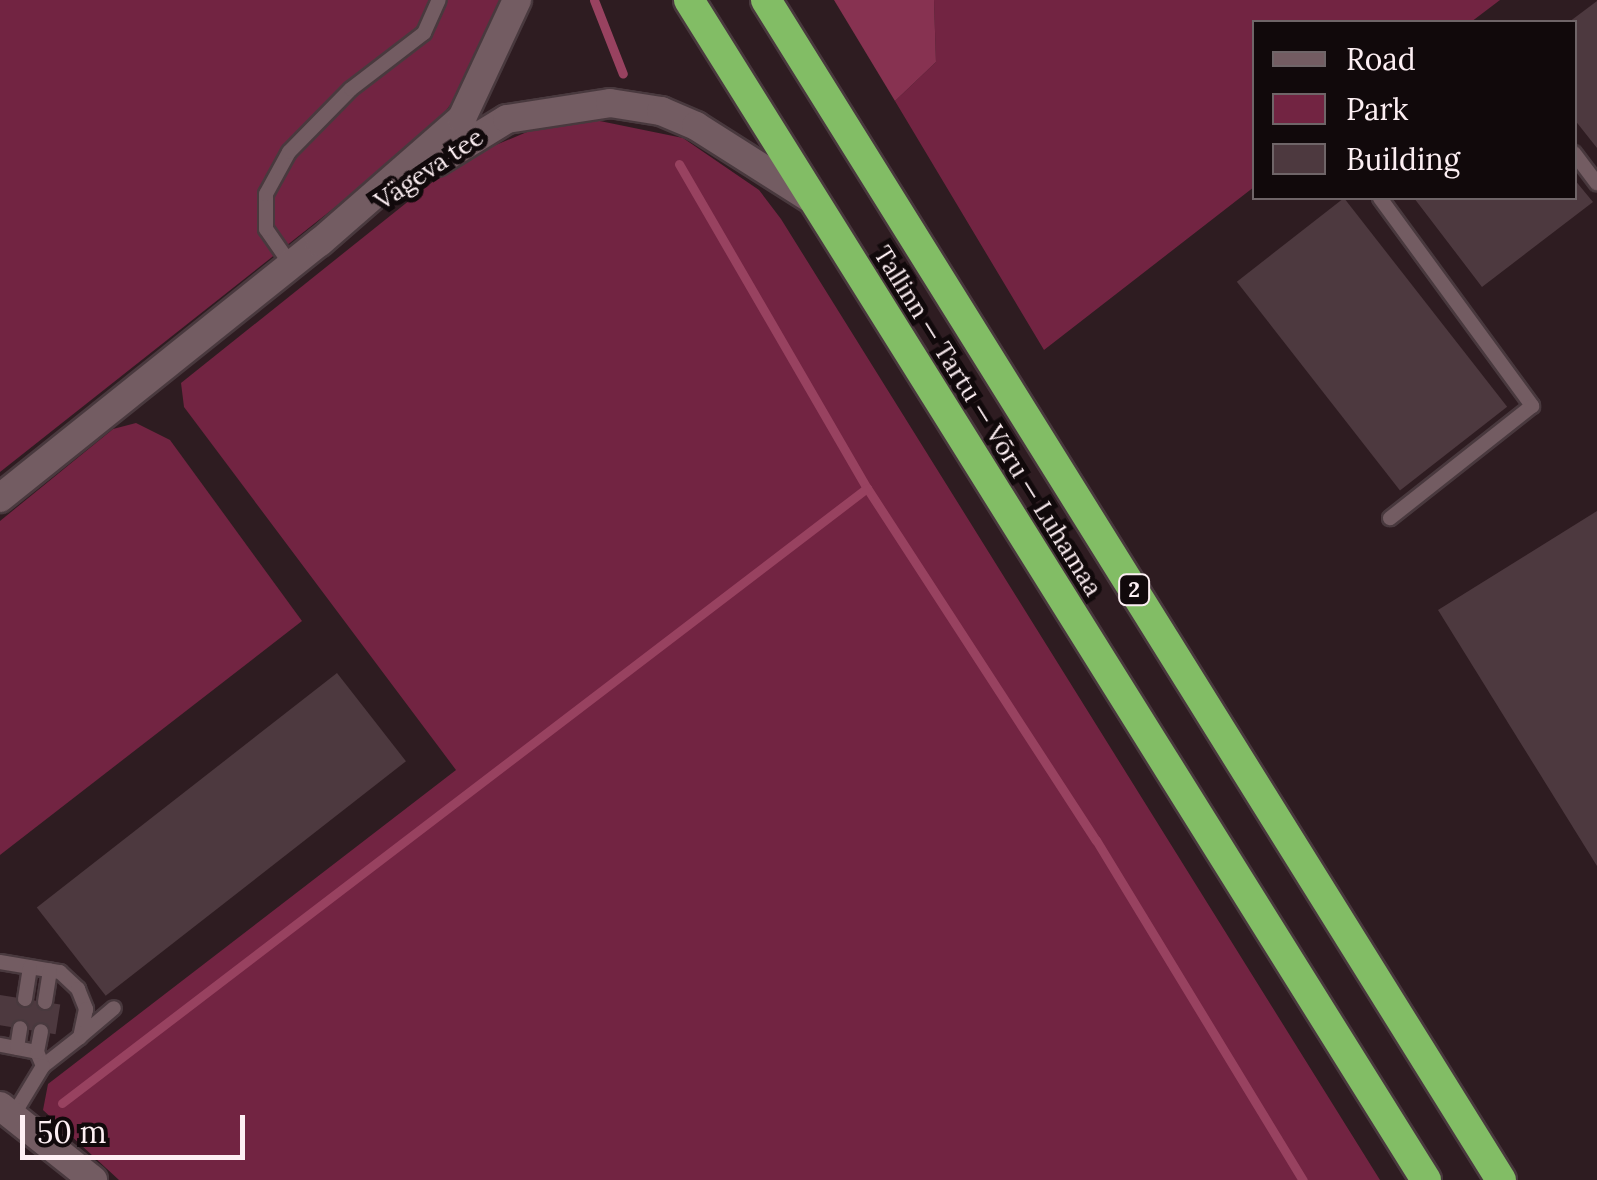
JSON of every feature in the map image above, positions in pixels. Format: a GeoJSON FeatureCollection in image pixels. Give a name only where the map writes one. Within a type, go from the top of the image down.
{"type":"FeatureCollection","features":[{"type":"Feature","properties":{"kind":"highway","name":"Tallinn — Tartu — Võru — Luhamaa"},"geometry":{"type":"LineString","coordinates":[[689,0],[1426,1180]]}},
{"type":"Feature","properties":{"kind":"highway","name":"Tallinn — Tartu — Võru — Luhamaa"},"geometry":{"type":"LineString","coordinates":[[766,0],[1502,1180]]}},
{"type":"Feature","properties":{"kind":"street","name":"Vägeva tee"},"geometry":{"type":"LineString","coordinates":[[320,242],[462,118],[517,0]]}},
{"type":"Feature","properties":{"kind":"street","name":"Vägeva tee"},"geometry":{"type":"LineString","coordinates":[[0,498],[320,242],[463,142],[507,120],[574,106],[661,112],[696,126],[817,203]]}},
{"type":"Feature","properties":{"kind":"street"},"geometry":{"type":"LineString","coordinates":[[7,1110],[93,1180]]}},
{"type":"Feature","properties":{"kind":"lane"},"geometry":{"type":"LineString","coordinates":[[291,264],[266,230],[266,194],[281,166],[351,89],[424,33],[439,0]]}},
{"type":"Feature","properties":{"kind":"lane"},"geometry":{"type":"LineString","coordinates":[[1577,158],[1597,183]]}},
{"type":"Feature","properties":{"kind":"lane"},"geometry":{"type":"LineString","coordinates":[[1381,200],[1532,406],[1390,518]]}},
{"type":"Feature","properties":{"kind":"lane"},"geometry":{"type":"LineString","coordinates":[[0,962],[50,970],[78,989],[86,1010],[80,1036]]}},
{"type":"Feature","properties":{"kind":"lane"},"geometry":{"type":"LineString","coordinates":[[24,999],[30,967]]}},
{"type":"Feature","properties":{"kind":"lane"},"geometry":{"type":"LineString","coordinates":[[45,1002],[50,970]]}},
{"type":"Feature","properties":{"kind":"lane"},"geometry":{"type":"LineString","coordinates":[[7,1110],[40,1059],[80,1036],[114,1008]]}},
{"type":"Feature","properties":{"kind":"lane"},"geometry":{"type":"LineString","coordinates":[[18,1048],[20,1028]]}},
{"type":"Feature","properties":{"kind":"lane"},"geometry":{"type":"LineString","coordinates":[[40,1059],[41,1032]]}},
{"type":"Feature","properties":{"kind":"lane"},"geometry":{"type":"LineString","coordinates":[[0,1045],[18,1048],[40,1059]]}},
{"type":"Feature","properties":{"kind":"green space"},"geometry":{"type":"Polygon","coordinates":[[[0,0],[501,0],[466,84],[429,133],[0,472],[0,0]]]}},
{"type":"Feature","properties":{"kind":"green space"},"geometry":{"type":"Polygon","coordinates":[[[934,0],[1500,0],[1474,20],[1252,20],[1252,189],[1044,350],[895,101],[936,62],[934,0]]]}},
{"type":"Feature","properties":{"kind":"green space"},"geometry":{"type":"Polygon","coordinates":[[[590,119],[683,138],[759,190],[781,219],[1380,1180],[119,1180],[43,1110],[48,1084],[456,770],[184,407],[181,383],[460,160],[534,129],[590,119]]]}},
{"type":"Feature","properties":{"kind":"green space"},"geometry":{"type":"Polygon","coordinates":[[[136,423],[170,440],[302,621],[0,855],[0,521],[113,429],[136,423]]]}},
{"type":"Feature","properties":{"kind":"shaded area"},"geometry":{"type":"Polygon","coordinates":[[[834,0],[934,0],[936,62],[895,101],[834,0]]]}},
{"type":"Feature","properties":{"kind":"building"},"geometry":{"type":"Polygon","coordinates":[[[1597,1],[1597,148],[1577,123],[1577,20],[1572,20],[1597,1]]]}},
{"type":"Feature","properties":{"kind":"building"},"geometry":{"type":"Polygon","coordinates":[[[1577,183],[1593,202],[1482,287],[1416,200],[1577,200],[1577,183]]]}},
{"type":"Feature","properties":{"kind":"building"},"geometry":{"type":"Polygon","coordinates":[[[1341,200],[1346,200],[1507,407],[1400,491],[1237,282],[1341,200]]]}},
{"type":"Feature","properties":{"kind":"building"},"geometry":{"type":"Polygon","coordinates":[[[1597,511],[1597,866],[1438,610],[1597,511]]]}},
{"type":"Feature","properties":{"kind":"building"},"geometry":{"type":"Polygon","coordinates":[[[337,673],[406,761],[106,996],[37,908],[337,673]]]}},
{"type":"Feature","properties":{"kind":"building"},"geometry":{"type":"Polygon","coordinates":[[[0,995],[60,1005],[56,1034],[0,1025],[0,995]]]}},
{"type":"Feature","properties":{"kind":"waterway"},"geometry":{"type":"LineString","coordinates":[[594,0],[623,74]]}},
{"type":"Feature","properties":{"kind":"waterway"},"geometry":{"type":"LineString","coordinates":[[679,164],[867,488],[1096,840],[1303,1180]]}},
{"type":"Feature","properties":{"kind":"waterway"},"geometry":{"type":"LineString","coordinates":[[62,1103],[867,488]]}}]}
